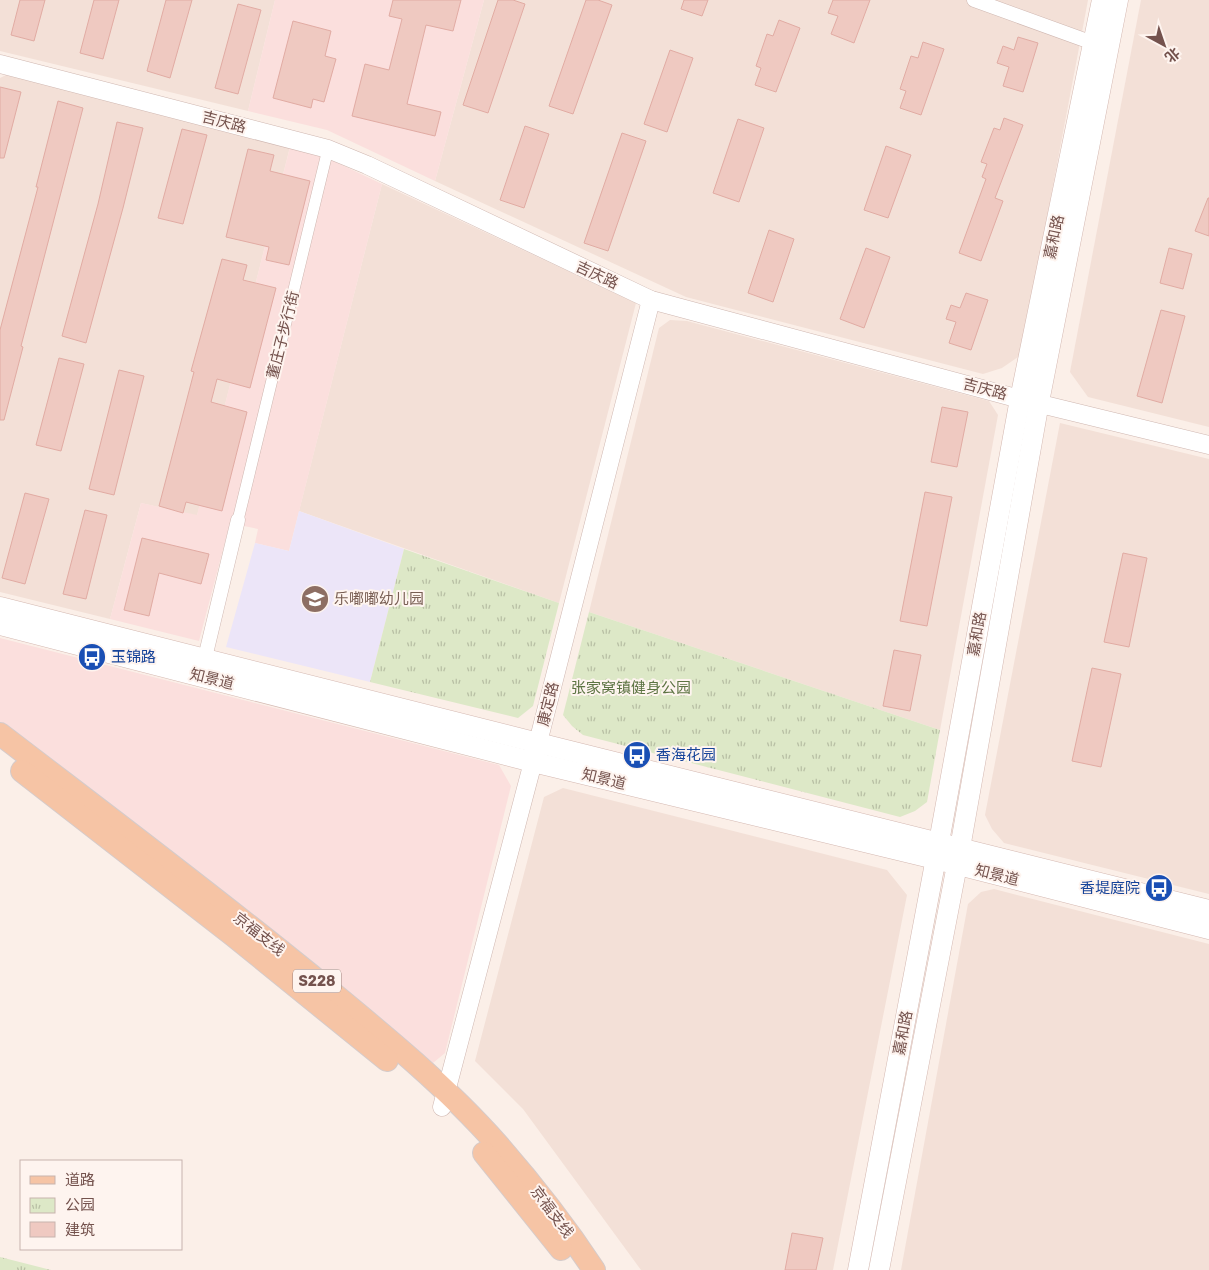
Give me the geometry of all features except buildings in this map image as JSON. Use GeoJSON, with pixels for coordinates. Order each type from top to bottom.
{"type":"FeatureCollection","features":[{"type":"Feature","properties":{"kind":"main road","name":"嘉和路"},"geometry":{"type":"LineString","coordinates":[[879,1270],[959,856],[1030,401],[1102,0]]}},
{"type":"Feature","properties":{"kind":"main road","name":"嘉和路"},"geometry":{"type":"LineString","coordinates":[[858,1270],[937,851],[1030,401],[1118,0]]}},
{"type":"Feature","properties":{"kind":"main road","name":"知景道"},"geometry":{"type":"LineString","coordinates":[[0,607],[203,667],[536,752],[937,851],[1209,910]]}},
{"type":"Feature","properties":{"kind":"main road","name":"知景道"},"geometry":{"type":"LineString","coordinates":[[0,625],[203,667]]}},
{"type":"Feature","properties":{"kind":"main road","name":"京福支线"},"geometry":{"type":"LineString","coordinates":[[0,734],[274,946],[364,1019],[444,1099],[483,1151],[531,1209],[576,1270]]}},
{"type":"Feature","properties":{"kind":"main road","name":"京福支线"},"geometry":{"type":"LineString","coordinates":[[0,753],[355,1032],[444,1099],[497,1144],[547,1203],[594,1270]]}},
{"type":"Feature","properties":{"kind":"main road","name":"知景道"},"geometry":{"type":"LineString","coordinates":[[959,856],[1209,929]]}},
{"type":"Feature","properties":{"kind":"street"},"geometry":{"type":"LineString","coordinates":[[974,0],[1094,43]]}},
{"type":"Feature","properties":{"kind":"street","name":"吉庆路"},"geometry":{"type":"LineString","coordinates":[[0,64],[328,150],[367,165],[651,300],[1030,401],[1209,445]]}},
{"type":"Feature","properties":{"kind":"street","name":"董庄子步行街"},"geometry":{"type":"LineString","coordinates":[[238,520],[328,150]]}},
{"type":"Feature","properties":{"kind":"street","name":"康定路"},"geometry":{"type":"LineString","coordinates":[[444,1099],[536,752],[651,300]]}},
{"type":"Feature","properties":{"kind":"street"},"geometry":{"type":"LineString","coordinates":[[203,667],[238,520]]}},
{"type":"Feature","properties":{"kind":"shaded area"},"geometry":{"type":"Polygon","coordinates":[[[0,0],[275,0],[248,111],[0,51],[0,0]]]}},
{"type":"Feature","properties":{"kind":"shaded area"},"geometry":{"type":"Polygon","coordinates":[[[275,0],[484,0],[435,181],[327,130],[248,111],[275,0]]]}},
{"type":"Feature","properties":{"kind":"shaded area"},"geometry":{"type":"Polygon","coordinates":[[[484,0],[1088,0],[1021,355],[1002,368],[983,374],[686,297],[435,181],[484,0]]]}},
{"type":"Feature","properties":{"kind":"shaded area"},"geometry":{"type":"Polygon","coordinates":[[[1141,0],[1209,0],[1209,427],[1088,397],[1070,372],[1141,0]]]}},
{"type":"Feature","properties":{"kind":"shaded area"},"geometry":{"type":"Polygon","coordinates":[[[10,73],[290,147],[197,516],[141,503],[110,619],[0,592],[0,78],[10,73]]]}},
{"type":"Feature","properties":{"kind":"shaded area"},"geometry":{"type":"Polygon","coordinates":[[[290,147],[321,155],[382,184],[289,551],[255,543],[258,529],[230,523],[199,641],[110,619],[141,503],[197,515],[290,147]]]}},
{"type":"Feature","properties":{"kind":"shaded area"},"geometry":{"type":"Polygon","coordinates":[[[382,184],[636,303],[559,603],[299,511],[382,184]]]}},
{"type":"Feature","properties":{"kind":"shaded area"},"geometry":{"type":"Polygon","coordinates":[[[670,320],[687,321],[989,401],[998,415],[940,730],[589,612],[659,328],[670,320]]]}},
{"type":"Feature","properties":{"kind":"shaded area"},"geometry":{"type":"Polygon","coordinates":[[[1060,423],[1209,459],[1209,894],[1004,843],[992,829],[985,815],[1060,423]]]}},
{"type":"Feature","properties":{"kind":"shaded area","name":"乐嘟嘟幼儿园"},"geometry":{"type":"Polygon","coordinates":[[[299,511],[404,549],[370,682],[226,647],[255,543],[289,551],[299,511]]]}},
{"type":"Feature","properties":{"kind":"shaded area"},"geometry":{"type":"Polygon","coordinates":[[[0,638],[499,765],[511,786],[445,1053],[433,1063],[301,952],[0,722],[0,638]]]}},
{"type":"Feature","properties":{"kind":"shaded area"},"geometry":{"type":"Polygon","coordinates":[[[563,788],[887,870],[907,895],[833,1270],[641,1270],[523,1109],[475,1061],[544,797],[563,788]]]}},
{"type":"Feature","properties":{"kind":"shaded area","name":"香堤庭院"},"geometry":{"type":"Polygon","coordinates":[[[994,889],[1209,944],[1209,1270],[901,1270],[968,904],[981,892],[994,889]]]}},
{"type":"Feature","properties":{"kind":"green space"},"geometry":{"type":"Polygon","coordinates":[[[404,549],[559,603],[533,706],[518,718],[370,682],[404,549]]]}},
{"type":"Feature","properties":{"kind":"green space","name":"张家窝镇健身公园"},"geometry":{"type":"Polygon","coordinates":[[[589,612],[940,730],[927,802],[915,811],[900,817],[583,735],[563,715],[589,612]]]}},
{"type":"Feature","properties":{"kind":"green space"},"geometry":{"type":"Polygon","coordinates":[[[0,1257],[51,1270],[0,1270],[0,1257]]]}},
{"type":"Feature","properties":{"kind":"place","name":"乐嘟嘟幼儿园"},"geometry":{"type":"Point","coordinates":[315,599]}},
{"type":"Feature","properties":{"kind":"place","name":"玉锦路"},"geometry":{"type":"Point","coordinates":[92,657]}},
{"type":"Feature","properties":{"kind":"place","name":"香海花园"},"geometry":{"type":"Point","coordinates":[637,755]}},
{"type":"Feature","properties":{"kind":"place","name":"香堤庭院"},"geometry":{"type":"Point","coordinates":[1159,888]}}]}
